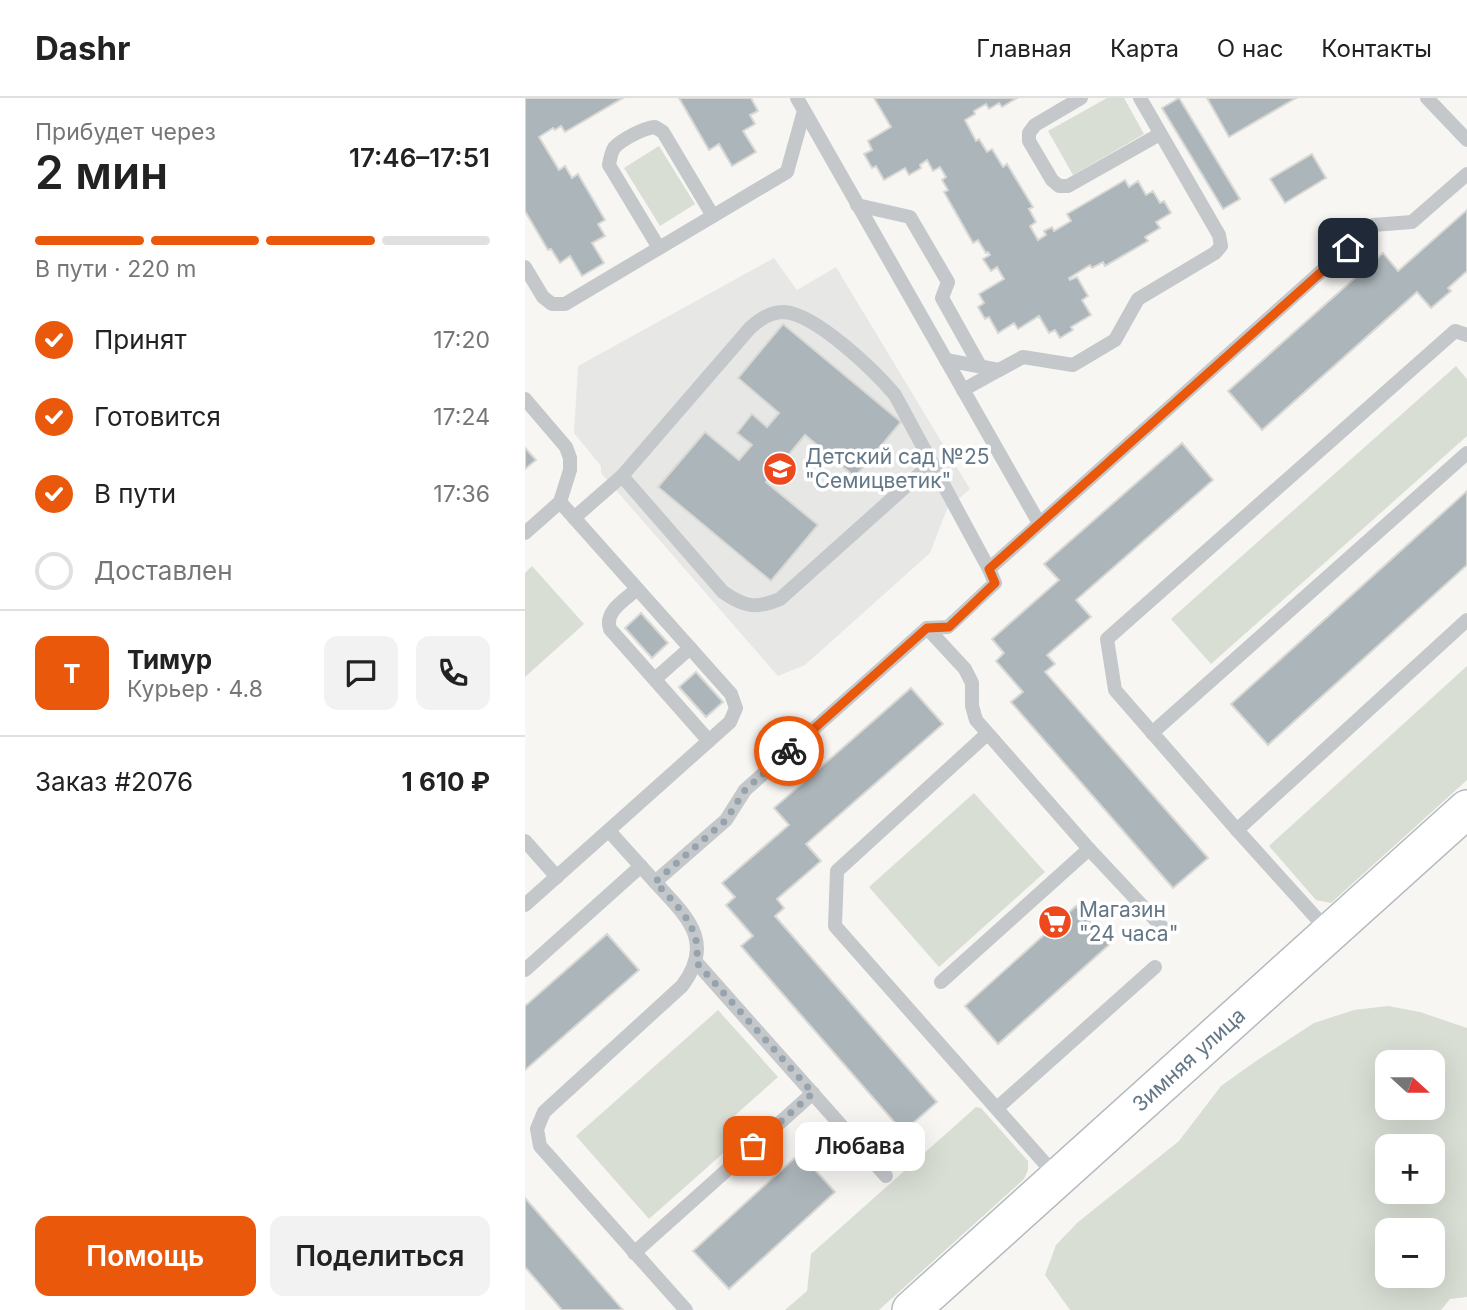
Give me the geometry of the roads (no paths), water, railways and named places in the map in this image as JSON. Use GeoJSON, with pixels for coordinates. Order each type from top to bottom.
{"type":"FeatureCollection","features":[{"type":"Feature","properties":{"kind":"street","name":"Зимняя улица"},"geometry":{"type":"LineString","coordinates":[[911,1310],[1467,809]]}},
{"type":"Feature","properties":{"kind":"lane"},"geometry":{"type":"LineString","coordinates":[[1081,98],[1035,125],[1029,132],[1029,141],[1052,180],[1059,186],[1068,186],[1160,134]]}},
{"type":"Feature","properties":{"kind":"lane"},"geometry":{"type":"LineString","coordinates":[[963,390],[1023,357],[1073,365],[1115,340],[1138,299],[1215,253],[1221,246],[1219,235],[1140,98]]}},
{"type":"Feature","properties":{"kind":"lane"},"geometry":{"type":"LineString","coordinates":[[1427,98],[1467,140]]}},
{"type":"Feature","properties":{"kind":"lane"},"geometry":{"type":"LineString","coordinates":[[802,102],[857,205],[1039,523]]}},
{"type":"Feature","properties":{"kind":"lane"},"geometry":{"type":"LineString","coordinates":[[525,267],[544,297],[552,304],[565,304],[787,172],[802,102]]}},
{"type":"Feature","properties":{"kind":"lane"},"geometry":{"type":"LineString","coordinates":[[659,248],[609,165],[610,156],[616,146],[646,128],[655,127],[663,132],[713,216]]}},
{"type":"Feature","properties":{"kind":"lane"},"geometry":{"type":"LineString","coordinates":[[989,569],[1373,225],[1412,222],[1467,174]]}},
{"type":"Feature","properties":{"kind":"lane"},"geometry":{"type":"LineString","coordinates":[[857,205],[910,217],[948,282],[942,299],[981,366]]}},
{"type":"Feature","properties":{"kind":"lane"},"geometry":{"type":"LineString","coordinates":[[574,518],[622,476],[750,328],[761,318],[784,312],[817,324],[876,373],[895,396],[995,583],[949,627],[927,628],[745,790],[726,820],[655,882]]}},
{"type":"Feature","properties":{"kind":"lane"},"geometry":{"type":"LineString","coordinates":[[1330,933],[1115,690],[1107,639],[1455,331],[1467,335]]}},
{"type":"Feature","properties":{"kind":"lane"},"geometry":{"type":"LineString","coordinates":[[946,360],[999,370]]}},
{"type":"Feature","properties":{"kind":"lane"},"geometry":{"type":"LineString","coordinates":[[525,399],[566,447],[570,457],[570,470],[559,502],[525,533]]}},
{"type":"Feature","properties":{"kind":"lane"},"geometry":{"type":"LineString","coordinates":[[1152,733],[1467,453]]}},
{"type":"Feature","properties":{"kind":"lane"},"geometry":{"type":"LineString","coordinates":[[622,476],[723,592],[735,600],[758,606],[780,599],[932,463]]}},
{"type":"Feature","properties":{"kind":"lane"},"geometry":{"type":"LineString","coordinates":[[525,905],[730,722],[736,708],[731,694],[559,502]]}},
{"type":"Feature","properties":{"kind":"lane"},"geometry":{"type":"LineString","coordinates":[[637,589],[610,613],[607,621],[610,629],[709,741]]}},
{"type":"Feature","properties":{"kind":"lane"},"geometry":{"type":"LineString","coordinates":[[1237,830],[1467,620]]}},
{"type":"Feature","properties":{"kind":"lane"},"geometry":{"type":"LineString","coordinates":[[927,628],[965,669],[972,684],[972,706],[976,720],[1163,928]]}},
{"type":"Feature","properties":{"kind":"lane"},"geometry":{"type":"LineString","coordinates":[[655,679],[690,648]]}},
{"type":"Feature","properties":{"kind":"lane"},"geometry":{"type":"LineString","coordinates":[[988,734],[837,871],[835,926],[1058,1177]]}},
{"type":"Feature","properties":{"kind":"lane"},"geometry":{"type":"LineString","coordinates":[[609,831],[691,925],[697,942],[696,962],[682,986],[544,1112],[537,1129],[540,1146],[686,1310]]}},
{"type":"Feature","properties":{"kind":"lane"},"geometry":{"type":"LineString","coordinates":[[525,841],[557,877]]}},
{"type":"Feature","properties":{"kind":"lane"},"geometry":{"type":"LineString","coordinates":[[941,982],[1090,849]]}},
{"type":"Feature","properties":{"kind":"lane"},"geometry":{"type":"LineString","coordinates":[[525,970],[641,866]]}},
{"type":"Feature","properties":{"kind":"lane"},"geometry":{"type":"LineString","coordinates":[[696,962],[886,1176]]}},
{"type":"Feature","properties":{"kind":"lane"},"geometry":{"type":"LineString","coordinates":[[997,1108],[1154,967]]}},
{"type":"Feature","properties":{"kind":"lane"},"geometry":{"type":"LineString","coordinates":[[634,1253],[813,1093]]}},
{"type":"Feature","properties":{"kind":"place","name":"Детский сад №25 \"Семицветик\""},"geometry":{"type":"Point","coordinates":[780,469]}},
{"type":"Feature","properties":{"kind":"place","name":"Магазин \"24 часа\""},"geometry":{"type":"Point","coordinates":[1055,922]}},
{"type":"Feature","properties":{"kind":"place","name":"Любава"},"geometry":{"type":"Point","coordinates":[753,1146]}}]}
